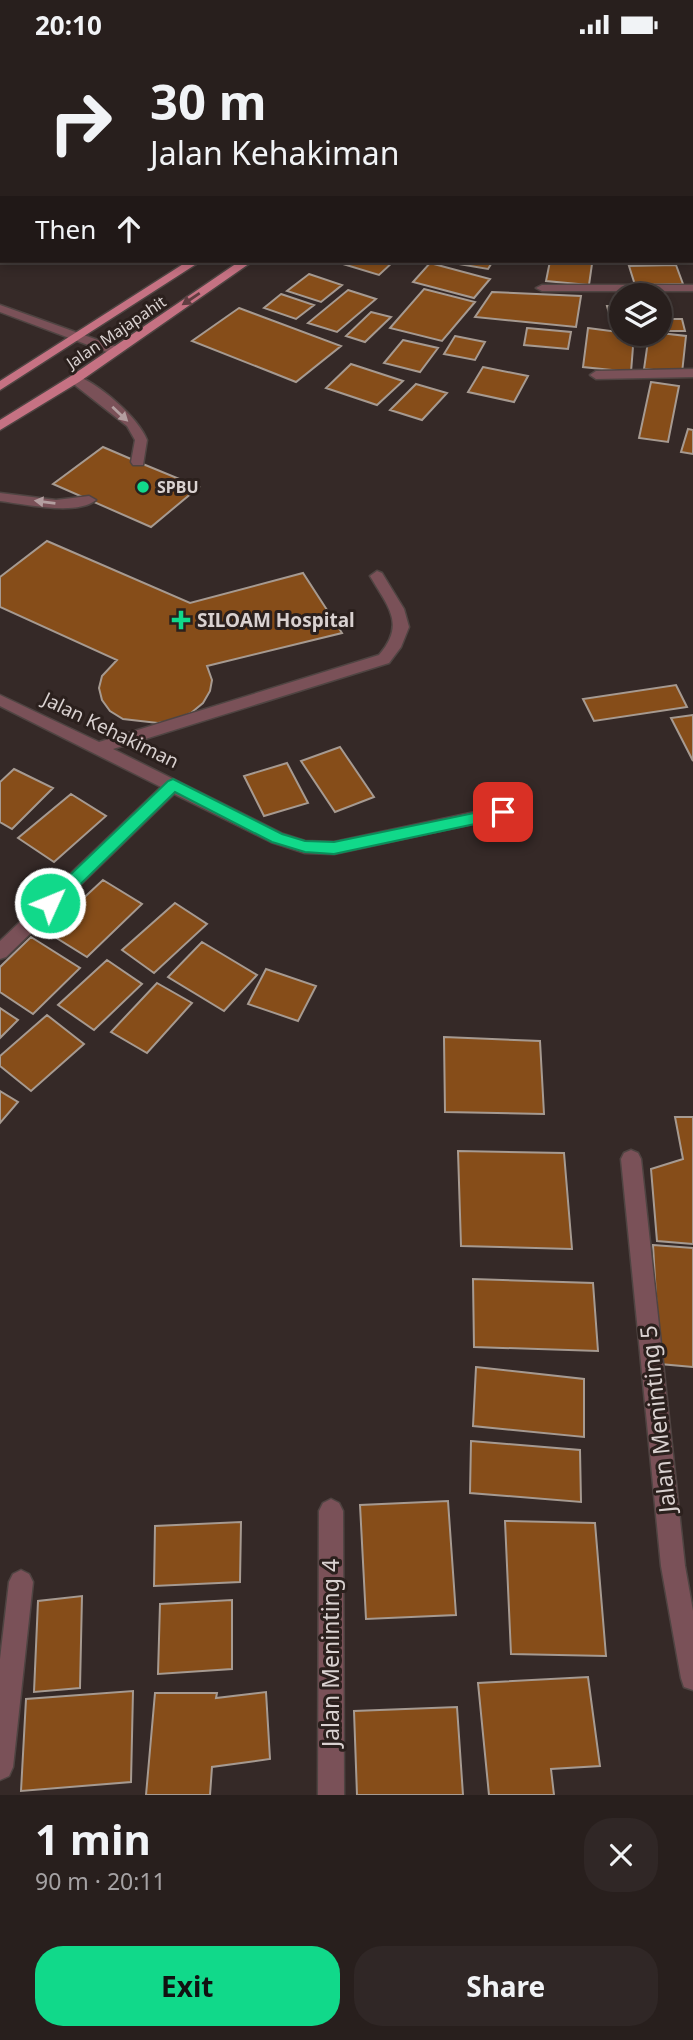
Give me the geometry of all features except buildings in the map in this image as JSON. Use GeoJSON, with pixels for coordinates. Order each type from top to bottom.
{"type":"FeatureCollection","features":[{"type":"Feature","properties":{"kind":"main road","name":"Jalan Majapahit"},"geometry":{"type":"LineString","coordinates":[[0,387],[192,263]]}},
{"type":"Feature","properties":{"kind":"main road","name":"Jalan Majapahit"},"geometry":{"type":"LineString","coordinates":[[0,426],[75,379],[244,263]]}},
{"type":"Feature","properties":{"kind":"street"},"geometry":{"type":"LineString","coordinates":[[542,288],[693,288]]}},
{"type":"Feature","properties":{"kind":"street"},"geometry":{"type":"LineString","coordinates":[[0,308],[116,351]]}},
{"type":"Feature","properties":{"kind":"street"},"geometry":{"type":"LineString","coordinates":[[596,375],[693,373]]}},
{"type":"Feature","properties":{"kind":"street"},"geometry":{"type":"LineString","coordinates":[[75,379],[115,408],[137,429],[141,440],[138,462]]}},
{"type":"Feature","properties":{"kind":"street"},"geometry":{"type":"LineString","coordinates":[[0,496],[56,504],[89,500]]}},
{"type":"Feature","properties":{"kind":"street"},"geometry":{"type":"LineString","coordinates":[[99,748],[384,659],[397,646],[403,634],[402,622],[377,576]]}},
{"type":"Feature","properties":{"kind":"street","name":"Jalan Kehakiman"},"geometry":{"type":"LineString","coordinates":[[0,699],[277,838],[305,846],[334,848],[503,812]]}},
{"type":"Feature","properties":{"kind":"street"},"geometry":{"type":"LineString","coordinates":[[3,944],[173,785]]}},
{"type":"Feature","properties":{"kind":"street","name":"Jalan Meninting 5"},"geometry":{"type":"LineString","coordinates":[[631,1159],[673,1566],[693,1678]]}},
{"type":"Feature","properties":{"kind":"street","name":"Jalan Meninting 4"},"geometry":{"type":"LineString","coordinates":[[331,1511],[331,1795]]}},
{"type":"Feature","properties":{"kind":"street"},"geometry":{"type":"LineString","coordinates":[[0,1767],[21,1582]]}},
{"type":"Feature","properties":{"kind":"place","name":"SPBU"},"geometry":{"type":"Point","coordinates":[143,487]}},
{"type":"Feature","properties":{"kind":"place","name":"SILOAM Hospital"},"geometry":{"type":"Point","coordinates":[181,620]}},
{"type":"Feature","properties":{"kind":"route"},"geometry":{"type":"LineString","coordinates":[[50,903],[173,785],[277,838],[305,846],[334,848],[503,812]]}}]}
